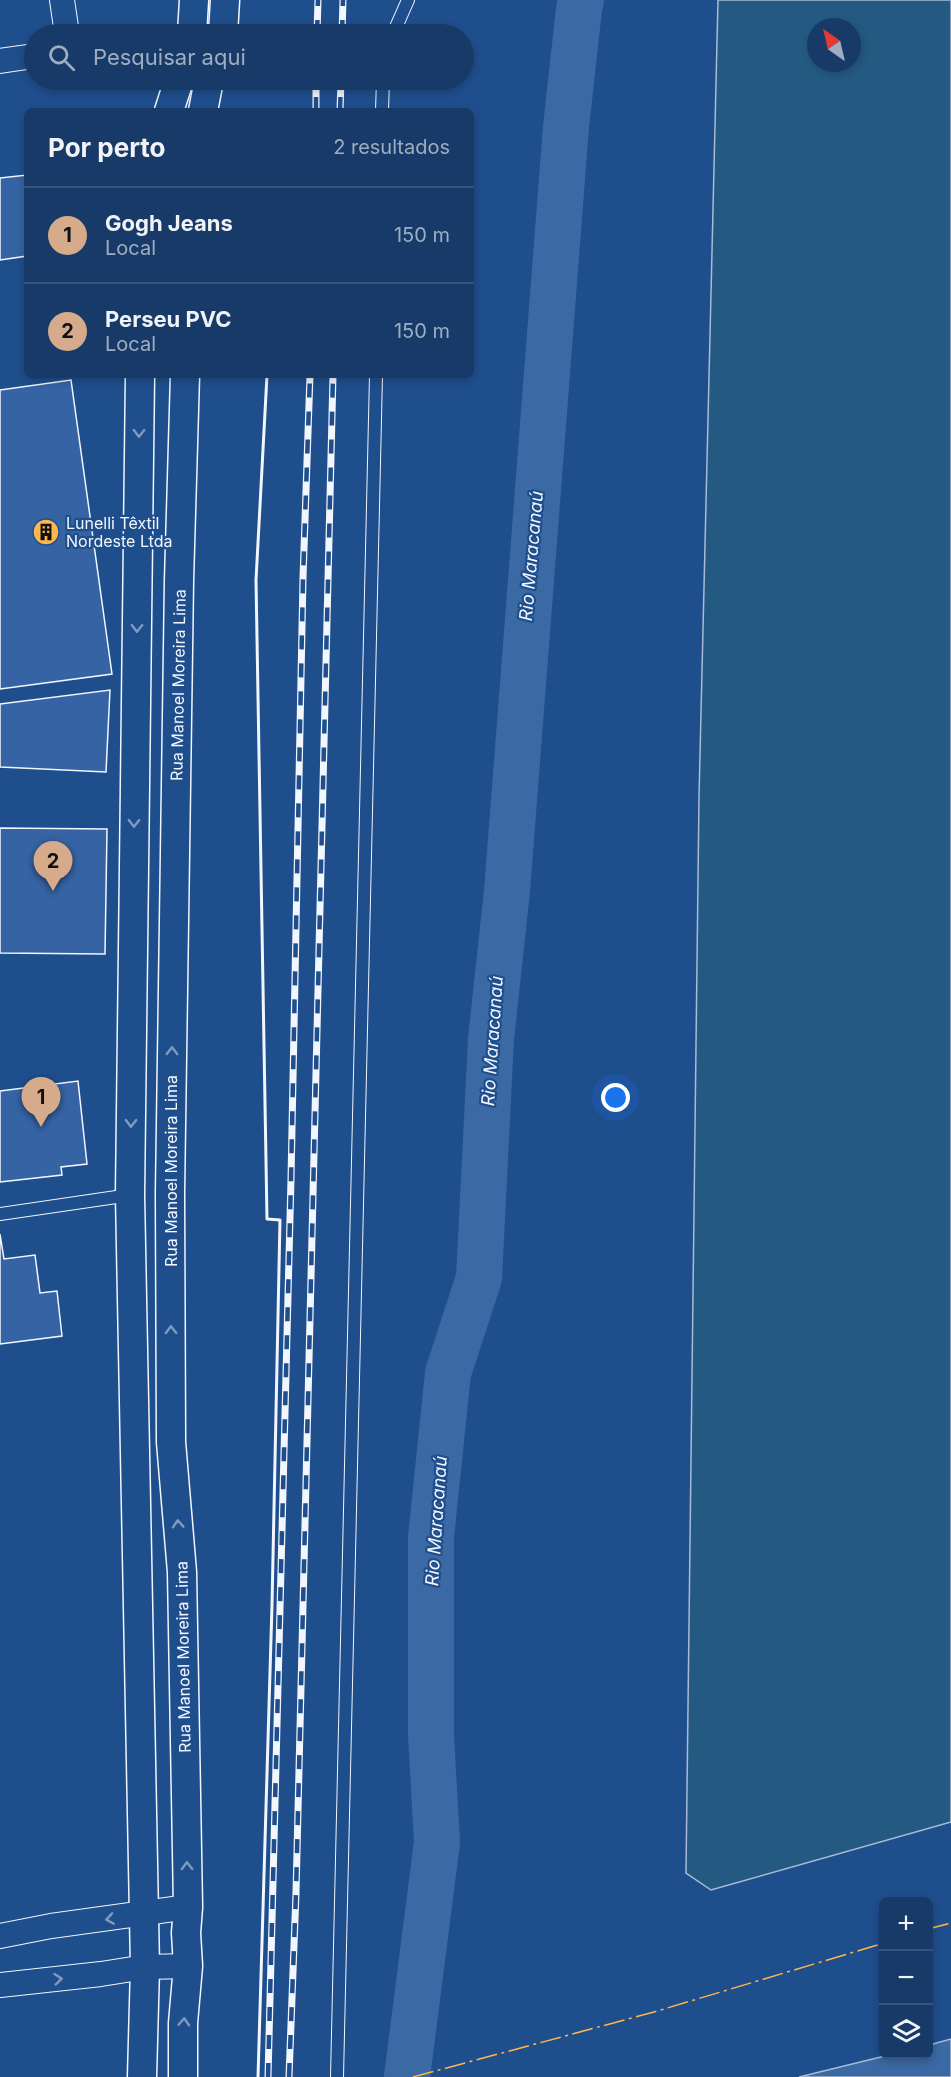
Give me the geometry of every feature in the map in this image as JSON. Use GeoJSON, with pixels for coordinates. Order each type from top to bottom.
{"type":"FeatureCollection","features":[{"type":"Feature","properties":{"kind":"street"},"geometry":{"type":"LineString","coordinates":[[62,0],[66,24]]}},
{"type":"Feature","properties":{"kind":"street"},"geometry":{"type":"LineString","coordinates":[[188,24],[194,0]]}},
{"type":"Feature","properties":{"kind":"street"},"geometry":{"type":"LineString","coordinates":[[224,24],[225,0]]}},
{"type":"Feature","properties":{"kind":"street"},"geometry":{"type":"LineString","coordinates":[[0,61],[24,57]]}},
{"type":"Feature","properties":{"kind":"street"},"geometry":{"type":"LineString","coordinates":[[171,108],[176,90]]}},
{"type":"Feature","properties":{"kind":"street"},"geometry":{"type":"LineString","coordinates":[[204,108],[207,90]]}},
{"type":"Feature","properties":{"kind":"street"},"geometry":{"type":"LineString","coordinates":[[140,378],[130,1195],[145,1967],[142,2077]]}},
{"type":"Feature","properties":{"kind":"street","name":"Rua Manoel Moreira Lima"},"geometry":{"type":"LineString","coordinates":[[183,2077],[188,1907],[182,1572],[171,1442],[170,1193],[179,581],[185,378]]}},
{"type":"Feature","properties":{"kind":"street"},"geometry":{"type":"LineString","coordinates":[[0,1936],[51,1926],[188,1907]]}},
{"type":"Feature","properties":{"kind":"street"},"geometry":{"type":"LineString","coordinates":[[0,1985],[145,1967],[188,1966]]}},
{"type":"Feature","properties":{"kind":"lane"},"geometry":{"type":"LineString","coordinates":[[397,24],[408,0]]}},
{"type":"Feature","properties":{"kind":"lane"},"geometry":{"type":"LineString","coordinates":[[382,90],[382,108]]}},
{"type":"Feature","properties":{"kind":"lane"},"geometry":{"type":"LineString","coordinates":[[337,2077],[376,378]]}},
{"type":"Feature","properties":{"kind":"lane"},"geometry":{"type":"LineString","coordinates":[[0,1214],[130,1195]]}},
{"type":"Feature","properties":{"kind":"shaded area"},"geometry":{"type":"Polygon","coordinates":[[[718,0],[951,0],[951,1822],[711,1890],[686,1873],[699,797],[718,0]]]}},
{"type":"Feature","properties":{"kind":"shaded area"},"geometry":{"type":"Polygon","coordinates":[[[951,2039],[951,2077],[799,2077],[879,2057],[933,2059],[933,2044],[951,2039]]]}},
{"type":"Feature","properties":{"kind":"building"},"geometry":{"type":"Polygon","coordinates":[[[24,175],[24,256],[0,260],[0,178],[24,175]]]}},
{"type":"Feature","properties":{"kind":"building","name":"Lunelli Têxtil Nordeste Ltda"},"geometry":{"type":"Polygon","coordinates":[[[71,380],[112,674],[0,689],[0,390],[71,380]]]}},
{"type":"Feature","properties":{"kind":"building"},"geometry":{"type":"Polygon","coordinates":[[[110,690],[106,772],[0,767],[0,704],[110,690]]]}},
{"type":"Feature","properties":{"kind":"building"},"geometry":{"type":"Polygon","coordinates":[[[0,828],[107,829],[105,954],[0,953],[0,828]]]}},
{"type":"Feature","properties":{"kind":"building"},"geometry":{"type":"Polygon","coordinates":[[[78,1081],[87,1164],[61,1167],[62,1175],[0,1182],[0,1091],[78,1081]]]}},
{"type":"Feature","properties":{"kind":"building"},"geometry":{"type":"Polygon","coordinates":[[[0,1234],[4,1259],[35,1255],[40,1293],[57,1291],[62,1336],[0,1344],[0,1234]]]}},
{"type":"Feature","properties":{"kind":"waterway","name":"Rio Maracanaú"},"geometry":{"type":"LineString","coordinates":[[407,2077],[437,1842],[431,1735],[431,1537],[448,1373],[479,1278],[491,1039],[507,891],[566,127],[581,0]]}},
{"type":"Feature","properties":{"kind":"railway"},"geometry":{"type":"LineString","coordinates":[[317,24],[318,0]]}},
{"type":"Feature","properties":{"kind":"railway"},"geometry":{"type":"LineString","coordinates":[[342,24],[343,0]]}},
{"type":"Feature","properties":{"kind":"railway"},"geometry":{"type":"LineString","coordinates":[[316,90],[316,108]]}},
{"type":"Feature","properties":{"kind":"railway"},"geometry":{"type":"LineString","coordinates":[[340,108],[341,90]]}},
{"type":"Feature","properties":{"kind":"railway"},"geometry":{"type":"LineString","coordinates":[[268,2077],[291,1179],[303,578],[310,378]]}},
{"type":"Feature","properties":{"kind":"railway"},"geometry":{"type":"LineString","coordinates":[[289,2077],[296,1893],[333,378]]}},
{"type":"Feature","properties":{"kind":"wall"},"geometry":{"type":"LineString","coordinates":[[258,2077],[272,1605],[280,1220],[267,1219],[256,580],[267,378]]}},
{"type":"Feature","properties":{"kind":"power"},"geometry":{"type":"LineString","coordinates":[[933,1928],[951,1923]]}},
{"type":"Feature","properties":{"kind":"power"},"geometry":{"type":"LineString","coordinates":[[413,2077],[654,2012],[879,1944]]}},
{"type":"Feature","properties":{"kind":"place","name":"Lunelli Têxtil Nordeste Ltda"},"geometry":{"type":"Point","coordinates":[46,532]}},
{"type":"Feature","properties":{"kind":"place","name":"Perseu PVC"},"geometry":{"type":"Point","coordinates":[53,891]}},
{"type":"Feature","properties":{"kind":"place","name":"Gogh Jeans"},"geometry":{"type":"Point","coordinates":[41,1127]}}]}
